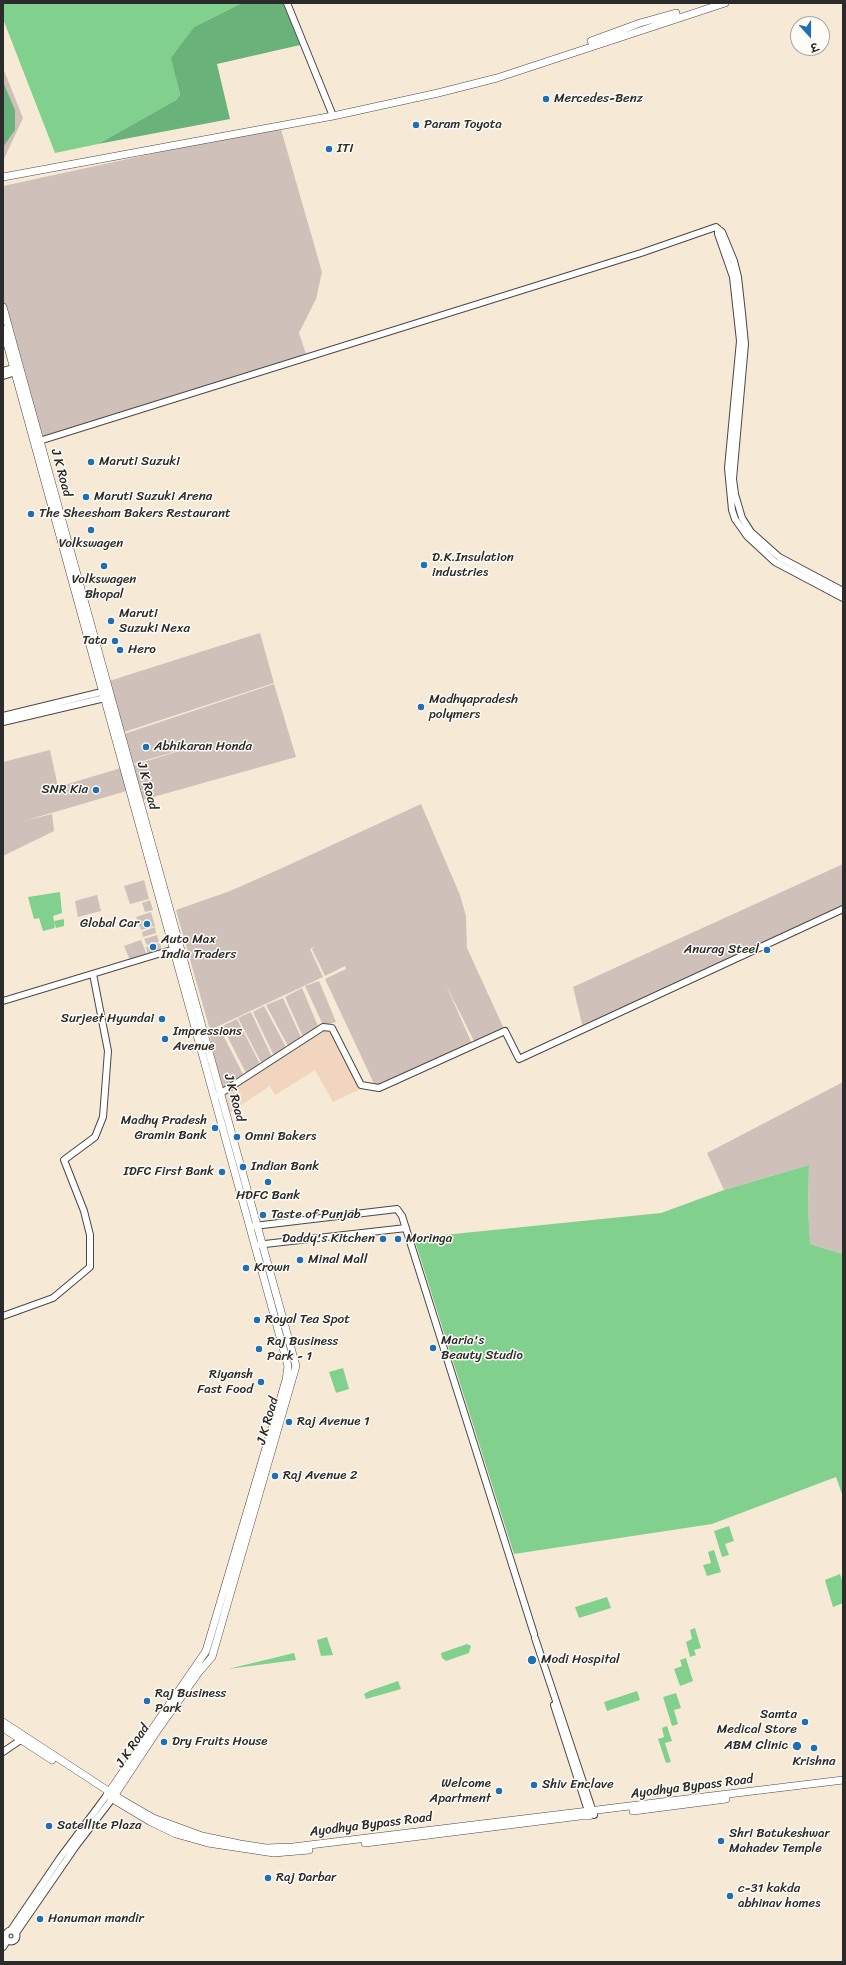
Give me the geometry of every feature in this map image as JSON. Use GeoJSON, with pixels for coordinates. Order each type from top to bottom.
{"type":"FeatureCollection","features":[{"type":"Feature","properties":{"kind":"main road"},"geometry":{"type":"LineString","coordinates":[[335,114],[437,91],[496,75],[640,23],[714,3]]}},
{"type":"Feature","properties":{"kind":"main road"},"geometry":{"type":"LineString","coordinates":[[3,176],[335,114],[496,78],[724,3]]}},
{"type":"Feature","properties":{"kind":"main road","name":"J K Road"},"geometry":{"type":"LineString","coordinates":[[3,307],[17,369],[292,1368],[243,1536],[206,1651],[185,1686],[111,1795]]}},
{"type":"Feature","properties":{"kind":"main road","name":"J K Road"},"geometry":{"type":"LineString","coordinates":[[3,329],[17,369]]}},
{"type":"Feature","properties":{"kind":"main road","name":"Ayodhya Bypass Road"},"geometry":{"type":"LineString","coordinates":[[3,1722],[23,1738],[111,1795],[141,1817],[176,1834],[208,1843],[274,1853],[580,1816],[843,1780]]}},
{"type":"Feature","properties":{"kind":"main road","name":"Ayodhya Bypass Road"},"geometry":{"type":"LineString","coordinates":[[3,1728],[23,1738]]}},
{"type":"Feature","properties":{"kind":"main road","name":"Ayodhya Bypass Road"},"geometry":{"type":"LineString","coordinates":[[591,1814],[843,1784]]}},
{"type":"Feature","properties":{"kind":"street"},"geometry":{"type":"LineString","coordinates":[[287,3],[335,114]]}},
{"type":"Feature","properties":{"kind":"street"},"geometry":{"type":"LineString","coordinates":[[292,3],[335,114]]}},
{"type":"Feature","properties":{"kind":"street"},"geometry":{"type":"LineString","coordinates":[[37,441],[641,253],[714,227],[722,232],[728,244],[738,277],[745,344],[733,479],[734,494],[740,512],[751,532],[779,558],[843,590]]}},
{"type":"Feature","properties":{"kind":"street"},"geometry":{"type":"LineString","coordinates":[[718,229],[718,234],[733,277],[740,341],[728,468],[732,510],[735,519],[747,536],[774,562],[843,598]]}},
{"type":"Feature","properties":{"kind":"street"},"geometry":{"type":"LineString","coordinates":[[3,371],[17,369]]}},
{"type":"Feature","properties":{"kind":"street"},"geometry":{"type":"LineString","coordinates":[[3,376],[17,369]]}},
{"type":"Feature","properties":{"kind":"street"},"geometry":{"type":"LineString","coordinates":[[3,716],[107,694]]}},
{"type":"Feature","properties":{"kind":"street"},"geometry":{"type":"LineString","coordinates":[[3,722],[107,694]]}},
{"type":"Feature","properties":{"kind":"street"},"geometry":{"type":"LineString","coordinates":[[217,1095],[323,1027],[332,1028],[360,1085],[379,1088],[505,1032],[519,1059],[843,909]]}},
{"type":"Feature","properties":{"kind":"street"},"geometry":{"type":"LineString","coordinates":[[3,1001],[177,948]]}},
{"type":"Feature","properties":{"kind":"street"},"geometry":{"type":"LineString","coordinates":[[3,1316],[53,1298],[90,1267],[90,1235],[84,1211],[64,1160],[95,1137],[103,1117],[108,1051],[93,974]]}},
{"type":"Feature","properties":{"kind":"street"},"geometry":{"type":"LineString","coordinates":[[253,1226],[397,1209],[405,1228],[533,1636],[591,1814]]}},
{"type":"Feature","properties":{"kind":"street"},"geometry":{"type":"LineString","coordinates":[[259,1245],[405,1228]]}},
{"type":"Feature","properties":{"kind":"street"},"geometry":{"type":"LineString","coordinates":[[3,1752],[23,1738]]}},
{"type":"Feature","properties":{"kind":"street"},"geometry":{"type":"LineString","coordinates":[[3,1947],[7,1941],[5,1938],[9,1932],[76,1846],[111,1795]]}},
{"type":"Feature","properties":{"kind":"street"},"geometry":{"type":"LineString","coordinates":[[7,1941],[14,1940],[16,1937],[9,1932]]}},
{"type":"Feature","properties":{"kind":"shaded area"},"geometry":{"type":"Polygon","coordinates":[[[3,68],[23,118],[3,161],[3,68]]]}},
{"type":"Feature","properties":{"kind":"shaded area"},"geometry":{"type":"Polygon","coordinates":[[[280,126],[322,272],[316,299],[299,333],[307,357],[40,442],[3,307],[3,186],[280,126]]]}},
{"type":"Feature","properties":{"kind":"shaded area"},"geometry":{"type":"Polygon","coordinates":[[[260,633],[274,683],[121,733],[106,682],[260,633]]]}},
{"type":"Feature","properties":{"kind":"shaded area"},"geometry":{"type":"Polygon","coordinates":[[[274,684],[296,757],[139,801],[130,766],[216,740],[132,764],[121,735],[274,684]]]}},
{"type":"Feature","properties":{"kind":"shaded area"},"geometry":{"type":"Polygon","coordinates":[[[50,750],[58,787],[124,767],[130,790],[24,821],[52,814],[54,831],[3,856],[3,762],[50,750]]]}},
{"type":"Feature","properties":{"kind":"shaded area"},"geometry":{"type":"Polygon","coordinates":[[[421,804],[460,895],[466,916],[467,948],[505,1031],[476,1045],[446,985],[473,1046],[376,1088],[325,979],[346,969],[345,966],[325,976],[312,949],[316,946],[310,949],[323,977],[210,1030],[176,910],[230,891],[421,804]]]}},
{"type":"Feature","properties":{"kind":"shaded area"},"geometry":{"type":"Polygon","coordinates":[[[843,864],[843,910],[583,1028],[573,987],[843,864]]]}},
{"type":"Feature","properties":{"kind":"shaded area"},"geometry":{"type":"Polygon","coordinates":[[[144,880],[149,899],[130,904],[124,886],[144,880]]]}},
{"type":"Feature","properties":{"kind":"shaded area"},"geometry":{"type":"Polygon","coordinates":[[[97,895],[101,911],[78,917],[75,901],[97,895]]]}},
{"type":"Feature","properties":{"kind":"shaded area"},"geometry":{"type":"Polygon","coordinates":[[[150,900],[153,910],[145,912],[142,903],[150,900]]]}},
{"type":"Feature","properties":{"kind":"shaded area"},"geometry":{"type":"Polygon","coordinates":[[[151,912],[155,926],[141,930],[136,917],[151,912]]]}},
{"type":"Feature","properties":{"kind":"shaded area"},"geometry":{"type":"Polygon","coordinates":[[[155,927],[156,933],[143,937],[142,932],[155,927]]]}},
{"type":"Feature","properties":{"kind":"shaded area"},"geometry":{"type":"Polygon","coordinates":[[[157,935],[159,942],[147,945],[144,939],[157,935]]]}},
{"type":"Feature","properties":{"kind":"shaded area"},"geometry":{"type":"Polygon","coordinates":[[[141,940],[147,955],[130,960],[124,946],[141,940]]]}},
{"type":"Feature","properties":{"kind":"shaded area"},"geometry":{"type":"Polygon","coordinates":[[[160,943],[162,950],[148,954],[146,947],[160,943]]]}},
{"type":"Feature","properties":{"kind":"shaded area"},"geometry":{"type":"Polygon","coordinates":[[[319,981],[336,1022],[323,1025],[305,986],[319,981]]]}},
{"type":"Feature","properties":{"kind":"shaded area"},"geometry":{"type":"Polygon","coordinates":[[[302,988],[318,1026],[303,1037],[285,997],[302,988]]]}},
{"type":"Feature","properties":{"kind":"shaded area"},"geometry":{"type":"Polygon","coordinates":[[[283,998],[301,1037],[288,1046],[266,1005],[283,998]]]}},
{"type":"Feature","properties":{"kind":"shaded area"},"geometry":{"type":"Polygon","coordinates":[[[264,1006],[286,1047],[274,1056],[253,1012],[264,1006]]]}},
{"type":"Feature","properties":{"kind":"shaded area"},"geometry":{"type":"Polygon","coordinates":[[[251,1012],[272,1057],[262,1064],[238,1018],[251,1012]]]}},
{"type":"Feature","properties":{"kind":"shaded area"},"geometry":{"type":"Polygon","coordinates":[[[237,1019],[260,1064],[246,1073],[222,1026],[237,1019]]]}},
{"type":"Feature","properties":{"kind":"shaded area"},"geometry":{"type":"Polygon","coordinates":[[[331,1023],[367,1086],[333,1102],[315,1070],[275,1095],[270,1086],[226,1115],[220,1094],[331,1023]]]}},
{"type":"Feature","properties":{"kind":"shaded area"},"geometry":{"type":"Polygon","coordinates":[[[219,1027],[243,1074],[222,1088],[209,1033],[219,1027]]]}},
{"type":"Feature","properties":{"kind":"shaded area"},"geometry":{"type":"Polygon","coordinates":[[[843,1082],[843,1254],[810,1244],[808,1206],[809,1165],[724,1190],[707,1153],[843,1082]]]}},
{"type":"Feature","properties":{"kind":"green space"},"geometry":{"type":"Polygon","coordinates":[[[3,3],[242,3],[194,27],[172,58],[180,95],[176,100],[98,144],[55,153],[3,19],[3,3]]]}},
{"type":"Feature","properties":{"kind":"green space"},"geometry":{"type":"Polygon","coordinates":[[[242,3],[283,3],[300,45],[217,64],[230,119],[98,144],[176,100],[180,95],[171,58],[194,27],[242,3]]]}},
{"type":"Feature","properties":{"kind":"green space"},"geometry":{"type":"Polygon","coordinates":[[[3,82],[15,110],[15,130],[3,147],[3,82]]]}},
{"type":"Feature","properties":{"kind":"green space"},"geometry":{"type":"Polygon","coordinates":[[[60,892],[62,913],[53,916],[55,928],[43,931],[39,918],[34,919],[28,897],[60,892]]]}},
{"type":"Feature","properties":{"kind":"green space"},"geometry":{"type":"Polygon","coordinates":[[[64,919],[64,926],[56,928],[54,921],[64,919]]]}},
{"type":"Feature","properties":{"kind":"green space"},"geometry":{"type":"Polygon","coordinates":[[[809,1165],[808,1206],[810,1244],[843,1254],[843,1497],[836,1477],[712,1524],[514,1554],[414,1238],[661,1213],[724,1190],[809,1165]]]}},
{"type":"Feature","properties":{"kind":"green space"},"geometry":{"type":"Polygon","coordinates":[[[343,1368],[349,1389],[336,1393],[329,1372],[343,1368]]]}},
{"type":"Feature","properties":{"kind":"green space"},"geometry":{"type":"Polygon","coordinates":[[[729,1526],[734,1541],[725,1544],[729,1555],[722,1557],[714,1531],[729,1526]]]}},
{"type":"Feature","properties":{"kind":"green space"},"geometry":{"type":"Polygon","coordinates":[[[714,1550],[721,1572],[707,1576],[703,1565],[711,1563],[708,1552],[714,1550]]]}},
{"type":"Feature","properties":{"kind":"green space"},"geometry":{"type":"Polygon","coordinates":[[[840,1574],[843,1583],[843,1603],[833,1607],[825,1580],[840,1574]]]}},
{"type":"Feature","properties":{"kind":"green space"},"geometry":{"type":"Polygon","coordinates":[[[607,1597],[611,1608],[579,1618],[575,1607],[607,1597]]]}},
{"type":"Feature","properties":{"kind":"green space"},"geometry":{"type":"Polygon","coordinates":[[[695,1628],[701,1648],[694,1650],[696,1655],[690,1657],[686,1642],[692,1639],[690,1630],[695,1628]]]}},
{"type":"Feature","properties":{"kind":"green space"},"geometry":{"type":"Polygon","coordinates":[[[327,1637],[333,1655],[321,1656],[317,1640],[327,1637]]]}},
{"type":"Feature","properties":{"kind":"green space"},"geometry":{"type":"Polygon","coordinates":[[[467,1644],[471,1646],[469,1653],[446,1661],[442,1658],[441,1653],[467,1644]]]}},
{"type":"Feature","properties":{"kind":"green space"},"geometry":{"type":"Polygon","coordinates":[[[294,1653],[296,1660],[228,1669],[294,1653]]]}},
{"type":"Feature","properties":{"kind":"green space"},"geometry":{"type":"Polygon","coordinates":[[[686,1658],[693,1681],[680,1686],[674,1669],[682,1666],[680,1660],[686,1658]]]}},
{"type":"Feature","properties":{"kind":"green space"},"geometry":{"type":"Polygon","coordinates":[[[398,1681],[401,1689],[366,1699],[364,1694],[369,1691],[398,1681]]]}},
{"type":"Feature","properties":{"kind":"green space"},"geometry":{"type":"Polygon","coordinates":[[[637,1691],[640,1700],[607,1711],[604,1702],[637,1691]]]}},
{"type":"Feature","properties":{"kind":"green space"},"geometry":{"type":"Polygon","coordinates":[[[676,1693],[681,1708],[674,1710],[678,1724],[672,1726],[663,1697],[676,1693]]]}},
{"type":"Feature","properties":{"kind":"green space"},"geometry":{"type":"Polygon","coordinates":[[[667,1726],[672,1741],[665,1743],[671,1762],[666,1763],[658,1739],[664,1737],[662,1728],[667,1726]]]}},
{"type":"Feature","properties":{"kind":"place","name":"Mercedes-Benz"},"geometry":{"type":"Point","coordinates":[546,99]}},
{"type":"Feature","properties":{"kind":"place","name":"Param Toyota"},"geometry":{"type":"Point","coordinates":[416,125]}},
{"type":"Feature","properties":{"kind":"place","name":"ITI"},"geometry":{"type":"Point","coordinates":[329,149]}},
{"type":"Feature","properties":{"kind":"place","name":"Maruti Suzuki"},"geometry":{"type":"Point","coordinates":[91,462]}},
{"type":"Feature","properties":{"kind":"place","name":"Maruti Suzuki Arena"},"geometry":{"type":"Point","coordinates":[86,497]}},
{"type":"Feature","properties":{"kind":"place","name":"The Sheesham Bakers Restaurant"},"geometry":{"type":"Point","coordinates":[31,514]}},
{"type":"Feature","properties":{"kind":"place","name":"Volkswagen"},"geometry":{"type":"Point","coordinates":[91,530]}},
{"type":"Feature","properties":{"kind":"place","name":"D.K.Insulation industries"},"geometry":{"type":"Point","coordinates":[424,565]}},
{"type":"Feature","properties":{"kind":"place","name":"Volkswagen Bhopal"},"geometry":{"type":"Point","coordinates":[104,566]}},
{"type":"Feature","properties":{"kind":"place","name":"Maruti Suzuki Nexa"},"geometry":{"type":"Point","coordinates":[111,621]}},
{"type":"Feature","properties":{"kind":"place","name":"Tata"},"geometry":{"type":"Point","coordinates":[115,641]}},
{"type":"Feature","properties":{"kind":"place","name":"Hero"},"geometry":{"type":"Point","coordinates":[120,650]}},
{"type":"Feature","properties":{"kind":"place","name":"Madhyapradesh polymers"},"geometry":{"type":"Point","coordinates":[421,707]}},
{"type":"Feature","properties":{"kind":"place","name":"Abhikaran Honda"},"geometry":{"type":"Point","coordinates":[146,747]}},
{"type":"Feature","properties":{"kind":"place","name":"SNR Kia"},"geometry":{"type":"Point","coordinates":[96,790]}},
{"type":"Feature","properties":{"kind":"place","name":"Global Car"},"geometry":{"type":"Point","coordinates":[147,924]}},
{"type":"Feature","properties":{"kind":"place","name":"Auto Max India Traders"},"geometry":{"type":"Point","coordinates":[153,947]}},
{"type":"Feature","properties":{"kind":"place","name":"Anurag Steel"},"geometry":{"type":"Point","coordinates":[767,950]}},
{"type":"Feature","properties":{"kind":"place","name":"Surjeet Hyundai"},"geometry":{"type":"Point","coordinates":[162,1019]}},
{"type":"Feature","properties":{"kind":"place","name":"Impressions Avenue"},"geometry":{"type":"Point","coordinates":[165,1039]}},
{"type":"Feature","properties":{"kind":"place","name":"Madhy Pradesh Gramin Bank"},"geometry":{"type":"Point","coordinates":[215,1128]}},
{"type":"Feature","properties":{"kind":"place","name":"Omni Bakers"},"geometry":{"type":"Point","coordinates":[237,1137]}},
{"type":"Feature","properties":{"kind":"place","name":"Indian Bank"},"geometry":{"type":"Point","coordinates":[243,1167]}},
{"type":"Feature","properties":{"kind":"place","name":"IDFC First Bank"},"geometry":{"type":"Point","coordinates":[222,1172]}},
{"type":"Feature","properties":{"kind":"place","name":"HDFC Bank"},"geometry":{"type":"Point","coordinates":[268,1182]}},
{"type":"Feature","properties":{"kind":"place","name":"Taste of Punjab"},"geometry":{"type":"Point","coordinates":[263,1215]}},
{"type":"Feature","properties":{"kind":"place","name":"Daddy's Kitchen"},"geometry":{"type":"Point","coordinates":[383,1239]}},
{"type":"Feature","properties":{"kind":"place","name":"Moringa"},"geometry":{"type":"Point","coordinates":[398,1239]}},
{"type":"Feature","properties":{"kind":"place","name":"Minal Mall"},"geometry":{"type":"Point","coordinates":[300,1260]}},
{"type":"Feature","properties":{"kind":"place","name":"Krown"},"geometry":{"type":"Point","coordinates":[246,1268]}},
{"type":"Feature","properties":{"kind":"place","name":"Royal Tea Spot"},"geometry":{"type":"Point","coordinates":[257,1320]}},
{"type":"Feature","properties":{"kind":"place","name":"Maria's Beauty Studio"},"geometry":{"type":"Point","coordinates":[433,1348]}},
{"type":"Feature","properties":{"kind":"place","name":"Raj Business Park - 1"},"geometry":{"type":"Point","coordinates":[259,1349]}},
{"type":"Feature","properties":{"kind":"place","name":"Riyansh Fast Food"},"geometry":{"type":"Point","coordinates":[261,1382]}},
{"type":"Feature","properties":{"kind":"place","name":"Raj Avenue 1"},"geometry":{"type":"Point","coordinates":[289,1422]}},
{"type":"Feature","properties":{"kind":"place","name":"Raj Avenue 2"},"geometry":{"type":"Point","coordinates":[275,1476]}},
{"type":"Feature","properties":{"kind":"place","name":"Modi Hospital"},"geometry":{"type":"Point","coordinates":[532,1660]}},
{"type":"Feature","properties":{"kind":"place","name":"Raj Business Park"},"geometry":{"type":"Point","coordinates":[147,1701]}},
{"type":"Feature","properties":{"kind":"place","name":"Samta Medical Store"},"geometry":{"type":"Point","coordinates":[805,1722]}},
{"type":"Feature","properties":{"kind":"place","name":"Dry Fruits House"},"geometry":{"type":"Point","coordinates":[164,1742]}},
{"type":"Feature","properties":{"kind":"place","name":"ABM Clinic"},"geometry":{"type":"Point","coordinates":[797,1746]}},
{"type":"Feature","properties":{"kind":"place","name":"Krishna"},"geometry":{"type":"Point","coordinates":[814,1748]}},
{"type":"Feature","properties":{"kind":"place","name":"Shiv Enclave"},"geometry":{"type":"Point","coordinates":[534,1785]}},
{"type":"Feature","properties":{"kind":"place","name":"Welcome Apartment"},"geometry":{"type":"Point","coordinates":[499,1791]}},
{"type":"Feature","properties":{"kind":"place","name":"Satellite Plaza"},"geometry":{"type":"Point","coordinates":[49,1826]}},
{"type":"Feature","properties":{"kind":"place","name":"Shri Batukeshwar Mahadev Temple"},"geometry":{"type":"Point","coordinates":[721,1841]}},
{"type":"Feature","properties":{"kind":"place","name":"Raj Darbar"},"geometry":{"type":"Point","coordinates":[268,1878]}},
{"type":"Feature","properties":{"kind":"place","name":"c-31 kakda abhinav homes"},"geometry":{"type":"Point","coordinates":[730,1896]}},
{"type":"Feature","properties":{"kind":"place","name":"Hanuman mandir"},"geometry":{"type":"Point","coordinates":[40,1919]}}]}
